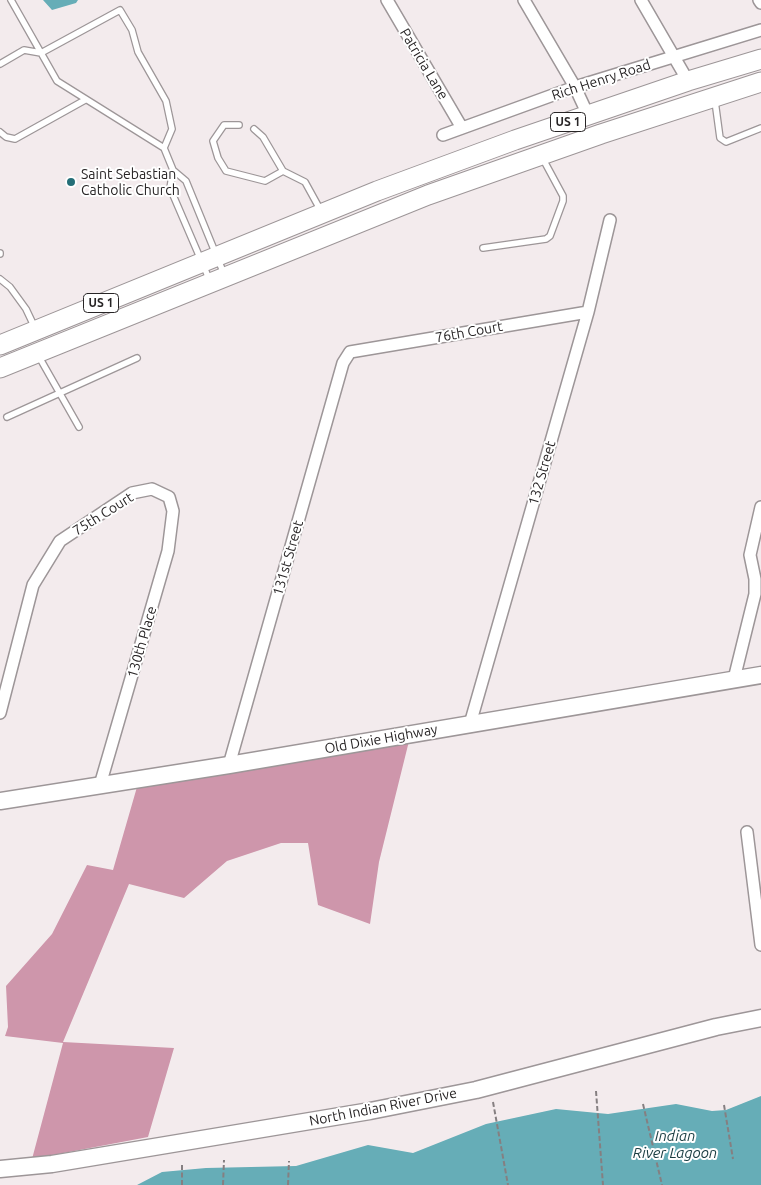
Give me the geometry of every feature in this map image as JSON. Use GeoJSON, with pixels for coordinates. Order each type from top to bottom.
{"type":"FeatureCollection","features":[{"type":"Feature","properties":{"kind":"main road","name":"US 1"},"geometry":{"type":"LineString","coordinates":[[0,345],[322,213],[515,140],[688,81],[761,59]]}},
{"type":"Feature","properties":{"kind":"main road","name":"US 1"},"geometry":{"type":"LineString","coordinates":[[0,368],[428,195],[541,154],[761,82]]}},
{"type":"Feature","properties":{"kind":"street","name":"Patricia Lane"},"geometry":{"type":"LineString","coordinates":[[387,0],[462,128]]}},
{"type":"Feature","properties":{"kind":"street"},"geometry":{"type":"LineString","coordinates":[[524,0],[575,87],[588,115]]}},
{"type":"Feature","properties":{"kind":"street"},"geometry":{"type":"LineString","coordinates":[[641,0],[688,81]]}},
{"type":"Feature","properties":{"kind":"street","name":"Rich Henry Road"},"geometry":{"type":"LineString","coordinates":[[443,135],[575,87],[761,30]]}},
{"type":"Feature","properties":{"kind":"street","name":"132 Street"},"geometry":{"type":"LineString","coordinates":[[470,724],[588,312],[610,220]]}},
{"type":"Feature","properties":{"kind":"street","name":"76th Court"},"geometry":{"type":"LineString","coordinates":[[350,352],[588,312]]}},
{"type":"Feature","properties":{"kind":"street","name":"131st Street"},"geometry":{"type":"LineString","coordinates":[[229,765],[343,363],[350,352]]}},
{"type":"Feature","properties":{"kind":"street","name":"75th Court"},"geometry":{"type":"LineString","coordinates":[[0,713],[33,585],[60,541],[132,493],[152,488],[169,497]]}},
{"type":"Feature","properties":{"kind":"street","name":"130th Place"},"geometry":{"type":"LineString","coordinates":[[100,785],[168,550],[173,511],[169,497]]}},
{"type":"Feature","properties":{"kind":"street"},"geometry":{"type":"LineString","coordinates":[[734,679],[755,594],[755,579],[750,555],[761,507]]}},
{"type":"Feature","properties":{"kind":"street","name":"Old Dixie Highway"},"geometry":{"type":"LineString","coordinates":[[0,801],[229,765],[761,675]]}},
{"type":"Feature","properties":{"kind":"street"},"geometry":{"type":"LineString","coordinates":[[747,832],[761,945]]}},
{"type":"Feature","properties":{"kind":"street","name":"North Indian River Drive"},"geometry":{"type":"LineString","coordinates":[[0,1169],[52,1164],[370,1112],[476,1090],[716,1027],[761,1018]]}},
{"type":"Feature","properties":{"kind":"lane"},"geometry":{"type":"LineString","coordinates":[[11,0],[57,81],[164,148],[173,170],[186,181],[209,259],[217,279]]}},
{"type":"Feature","properties":{"kind":"lane"},"geometry":{"type":"LineString","coordinates":[[0,64],[24,50],[41,53],[120,10],[132,30],[138,52],[166,101],[172,129],[164,148]]}},
{"type":"Feature","properties":{"kind":"lane"},"geometry":{"type":"LineString","coordinates":[[714,96],[720,138],[726,142],[761,128]]}},
{"type":"Feature","properties":{"kind":"lane"},"geometry":{"type":"LineString","coordinates":[[0,132],[6,137],[15,139],[86,100]]}},
{"type":"Feature","properties":{"kind":"lane"},"geometry":{"type":"LineString","coordinates":[[239,125],[224,125],[213,141],[218,158],[226,171],[265,181],[283,171]]}},
{"type":"Feature","properties":{"kind":"lane"},"geometry":{"type":"LineString","coordinates":[[254,129],[262,137],[283,171],[305,182],[322,213]]}},
{"type":"Feature","properties":{"kind":"lane"},"geometry":{"type":"LineString","coordinates":[[483,248],[546,239],[550,236],[563,201],[563,196],[541,154]]}},
{"type":"Feature","properties":{"kind":"lane"},"geometry":{"type":"LineString","coordinates":[[173,170],[170,188],[209,259],[217,279]]}},
{"type":"Feature","properties":{"kind":"lane"},"geometry":{"type":"LineString","coordinates":[[0,279],[10,287],[26,309],[36,330]]}},
{"type":"Feature","properties":{"kind":"lane"},"geometry":{"type":"LineString","coordinates":[[37,353],[79,426]]}},
{"type":"Feature","properties":{"kind":"lane"},"geometry":{"type":"LineString","coordinates":[[7,417],[137,358]]}},
{"type":"Feature","properties":{"kind":"path"},"geometry":{"type":"LineString","coordinates":[[596,1091],[603,1185]]}},
{"type":"Feature","properties":{"kind":"path"},"geometry":{"type":"LineString","coordinates":[[492,1102],[508,1185]]}},
{"type":"Feature","properties":{"kind":"path"},"geometry":{"type":"LineString","coordinates":[[643,1104],[662,1185]]}},
{"type":"Feature","properties":{"kind":"path"},"geometry":{"type":"LineString","coordinates":[[724,1105],[733,1160]]}},
{"type":"Feature","properties":{"kind":"path"},"geometry":{"type":"LineString","coordinates":[[223,1185],[224,1160]]}},
{"type":"Feature","properties":{"kind":"path"},"geometry":{"type":"LineString","coordinates":[[288,1185],[289,1161]]}},
{"type":"Feature","properties":{"kind":"path"},"geometry":{"type":"LineString","coordinates":[[182,1165],[182,1185]]}},
{"type":"Feature","properties":{"kind":"shaded area"},"geometry":{"type":"Polygon","coordinates":[[[409,741],[379,862],[370,924],[318,905],[308,843],[281,843],[227,861],[184,898],[129,884],[63,1042],[174,1048],[148,1137],[32,1159],[63,1043],[5,1036],[8,1027],[6,986],[52,934],[87,865],[113,870],[137,787],[409,741]]]}},
{"type":"Feature","properties":{"kind":"water"},"geometry":{"type":"Polygon","coordinates":[[[43,0],[78,0],[76,3],[52,10],[43,0]]]}},
{"type":"Feature","properties":{"kind":"water","name":"Indian River Lagoon"},"geometry":{"type":"Polygon","coordinates":[[[761,1096],[761,1185],[137,1185],[162,1172],[206,1168],[296,1166],[368,1145],[413,1153],[486,1124],[556,1109],[608,1114],[676,1104],[712,1111],[726,1110],[761,1096]]]}},
{"type":"Feature","properties":{"kind":"place","name":"Saint Sebastian Catholic Church"},"geometry":{"type":"Point","coordinates":[71,182]}}]}
